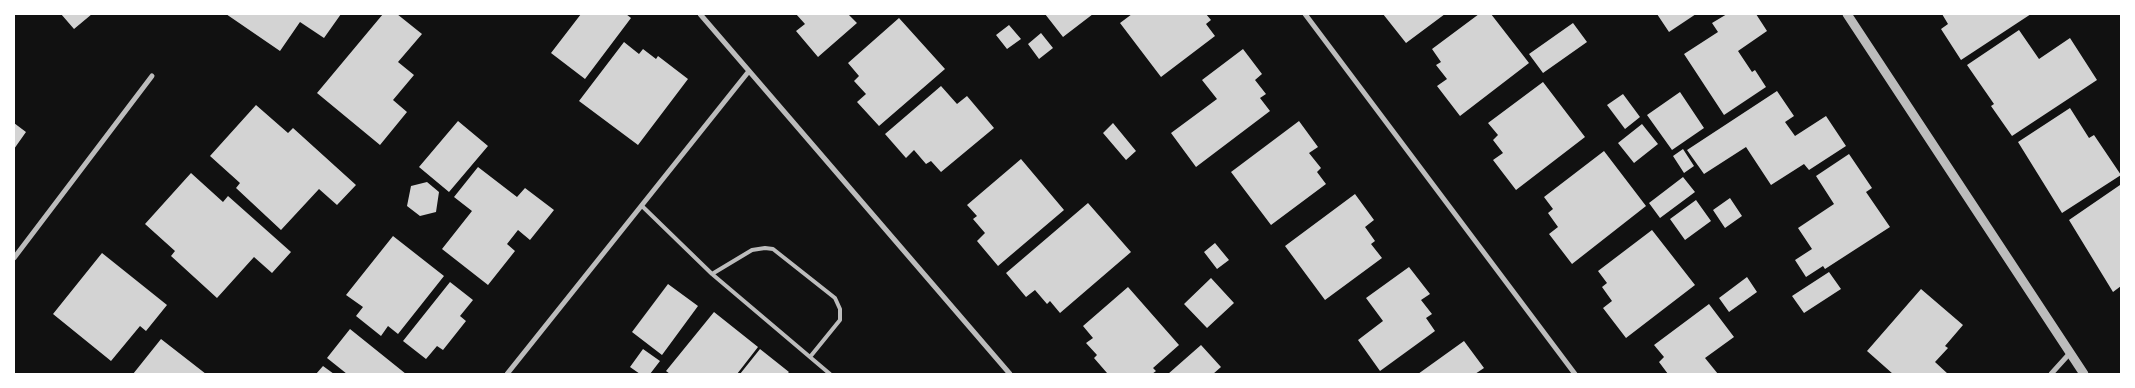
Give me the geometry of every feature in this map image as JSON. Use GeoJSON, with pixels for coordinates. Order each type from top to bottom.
{"type":"FeatureCollection","features":[{"type":"Feature","properties":{"kind":"street"},"geometry":{"type":"LineString","coordinates":[[700,14],[1010,374]]}},
{"type":"Feature","properties":{"kind":"street"},"geometry":{"type":"LineString","coordinates":[[1305,14],[1575,374]]}},
{"type":"Feature","properties":{"kind":"street"},"geometry":{"type":"LineString","coordinates":[[1847,14],[2084,374]]}},
{"type":"Feature","properties":{"kind":"street"},"geometry":{"type":"LineString","coordinates":[[507,374],[749,71]]}},
{"type":"Feature","properties":{"kind":"street"},"geometry":{"type":"LineString","coordinates":[[14,258],[152,76]]}},
{"type":"Feature","properties":{"kind":"street"},"geometry":{"type":"LineString","coordinates":[[2051,374],[2070,353]]}},
{"type":"Feature","properties":{"kind":"lane"},"geometry":{"type":"LineString","coordinates":[[642,206],[712,274],[830,374]]}},
{"type":"Feature","properties":{"kind":"lane"},"geometry":{"type":"LineString","coordinates":[[712,274],[752,250],[773,249],[835,298],[840,309],[840,320],[810,357]]}},
{"type":"Feature","properties":{"kind":"building"},"geometry":{"type":"Polygon","coordinates":[[[61,14],[92,14],[74,29],[61,14]]]}},
{"type":"Feature","properties":{"kind":"building"},"geometry":{"type":"Polygon","coordinates":[[[226,14],[341,14],[324,38],[300,22],[280,51],[226,14]]]}},
{"type":"Feature","properties":{"kind":"building"},"geometry":{"type":"Polygon","coordinates":[[[383,14],[397,14],[422,34],[398,62],[414,75],[393,100],[407,112],[380,145],[317,93],[383,14]]]}},
{"type":"Feature","properties":{"kind":"building"},"geometry":{"type":"Polygon","coordinates":[[[581,14],[626,14],[631,18],[585,79],[551,53],[581,14]]]}},
{"type":"Feature","properties":{"kind":"building"},"geometry":{"type":"Polygon","coordinates":[[[796,14],[848,14],[857,23],[818,57],[796,31],[805,24],[796,14]]]}},
{"type":"Feature","properties":{"kind":"building"},"geometry":{"type":"Polygon","coordinates":[[[1045,14],[1093,14],[1063,37],[1045,14]]]}},
{"type":"Feature","properties":{"kind":"building"},"geometry":{"type":"Polygon","coordinates":[[[1132,14],[1206,14],[1211,20],[1206,24],[1215,36],[1161,77],[1120,23],[1132,14]]]}},
{"type":"Feature","properties":{"kind":"building"},"geometry":{"type":"Polygon","coordinates":[[[1383,14],[1445,14],[1406,43],[1383,14]]]}},
{"type":"Feature","properties":{"kind":"building"},"geometry":{"type":"Polygon","coordinates":[[[1479,14],[1491,14],[1529,63],[1460,116],[1437,86],[1447,79],[1436,65],[1441,62],[1432,49],[1479,14]]]}},
{"type":"Feature","properties":{"kind":"building"},"geometry":{"type":"Polygon","coordinates":[[[1657,14],[1696,14],[1669,32],[1657,14]]]}},
{"type":"Feature","properties":{"kind":"building"},"geometry":{"type":"Polygon","coordinates":[[[1727,14],[1756,14],[1767,31],[1738,51],[1752,72],[1755,70],[1766,87],[1724,115],[1684,54],[1718,32],[1712,23],[1727,14]]]}},
{"type":"Feature","properties":{"kind":"building"},"geometry":{"type":"Polygon","coordinates":[[[1942,14],[2031,14],[1961,60],[1941,29],[1948,24],[1942,14]]]}},
{"type":"Feature","properties":{"kind":"building"},"geometry":{"type":"Polygon","coordinates":[[[899,18],[945,69],[879,126],[857,102],[866,94],[854,81],[859,76],[848,63],[899,18]]]}},
{"type":"Feature","properties":{"kind":"building"},"geometry":{"type":"Polygon","coordinates":[[[1573,23],[1587,42],[1543,73],[1529,54],[1573,23]]]}},
{"type":"Feature","properties":{"kind":"building"},"geometry":{"type":"Polygon","coordinates":[[[1009,25],[1021,39],[1007,49],[996,35],[1009,25]]]}},
{"type":"Feature","properties":{"kind":"building"},"geometry":{"type":"Polygon","coordinates":[[[2019,30],[2039,59],[2070,38],[2097,80],[2012,136],[1991,106],[1994,104],[1967,65],[2019,30]]]}},
{"type":"Feature","properties":{"kind":"building"},"geometry":{"type":"Polygon","coordinates":[[[1041,33],[1053,48],[1039,59],[1028,44],[1041,33]]]}},
{"type":"Feature","properties":{"kind":"building"},"geometry":{"type":"Polygon","coordinates":[[[624,42],[639,54],[643,49],[656,59],[658,56],[688,79],[638,145],[579,101],[624,42]]]}},
{"type":"Feature","properties":{"kind":"building"},"geometry":{"type":"Polygon","coordinates":[[[1243,49],[1262,74],[1255,80],[1266,94],[1260,98],[1270,111],[1196,167],[1171,133],[1217,99],[1202,80],[1243,49]]]}},
{"type":"Feature","properties":{"kind":"building"},"geometry":{"type":"Polygon","coordinates":[[[1543,82],[1585,137],[1516,190],[1493,160],[1503,153],[1493,140],[1498,135],[1488,123],[1543,82]]]}},
{"type":"Feature","properties":{"kind":"building"},"geometry":{"type":"Polygon","coordinates":[[[941,86],[957,104],[967,96],[994,128],[941,172],[931,161],[926,164],[914,150],[906,158],[885,134],[941,86]]]}},
{"type":"Feature","properties":{"kind":"building"},"geometry":{"type":"Polygon","coordinates":[[[1777,91],[1794,116],[1785,122],[1795,136],[1826,116],[1846,146],[1809,170],[1804,164],[1771,185],[1746,147],[1704,174],[1687,150],[1777,91]]]}},
{"type":"Feature","properties":{"kind":"building"},"geometry":{"type":"Polygon","coordinates":[[[1680,92],[1704,128],[1672,150],[1647,115],[1680,92]]]}},
{"type":"Feature","properties":{"kind":"building"},"geometry":{"type":"Polygon","coordinates":[[[1623,94],[1640,117],[1625,129],[1607,105],[1623,94]]]}},
{"type":"Feature","properties":{"kind":"building"},"geometry":{"type":"Polygon","coordinates":[[[256,105],[288,133],[293,128],[356,185],[337,205],[319,189],[281,230],[236,188],[240,183],[210,156],[256,105]]]}},
{"type":"Feature","properties":{"kind":"building"},"geometry":{"type":"Polygon","coordinates":[[[2070,108],[2089,138],[2094,135],[2121,175],[2062,213],[2018,142],[2070,108]]]}},
{"type":"Feature","properties":{"kind":"building"},"geometry":{"type":"Polygon","coordinates":[[[458,121],[488,146],[449,192],[419,167],[458,121]]]}},
{"type":"Feature","properties":{"kind":"building"},"geometry":{"type":"Polygon","coordinates":[[[1299,121],[1318,147],[1309,153],[1321,168],[1317,172],[1326,184],[1271,225],[1231,172],[1299,121]]]}},
{"type":"Feature","properties":{"kind":"building"},"geometry":{"type":"Polygon","coordinates":[[[14,123],[26,132],[14,149],[14,123]]]}},
{"type":"Feature","properties":{"kind":"building"},"geometry":{"type":"Polygon","coordinates":[[[1113,123],[1136,151],[1126,160],[1103,133],[1113,123]]]}},
{"type":"Feature","properties":{"kind":"building"},"geometry":{"type":"Polygon","coordinates":[[[1642,124],[1658,144],[1634,163],[1618,143],[1642,124]]]}},
{"type":"Feature","properties":{"kind":"building"},"geometry":{"type":"Polygon","coordinates":[[[1683,149],[1694,166],[1684,173],[1673,156],[1683,149]]]}},
{"type":"Feature","properties":{"kind":"building"},"geometry":{"type":"Polygon","coordinates":[[[1604,151],[1646,206],[1572,264],[1549,234],[1558,227],[1548,213],[1553,209],[1544,197],[1604,151]]]}},
{"type":"Feature","properties":{"kind":"building"},"geometry":{"type":"Polygon","coordinates":[[[1849,154],[1872,188],[1866,192],[1890,227],[1825,269],[1823,266],[1806,277],[1795,260],[1812,249],[1798,228],[1834,204],[1816,176],[1849,154]]]}},
{"type":"Feature","properties":{"kind":"building"},"geometry":{"type":"Polygon","coordinates":[[[1021,159],[1064,210],[998,266],[977,241],[985,233],[973,219],[977,216],[967,205],[1021,159]]]}},
{"type":"Feature","properties":{"kind":"building"},"geometry":{"type":"Polygon","coordinates":[[[478,167],[517,197],[525,188],[554,210],[530,240],[518,230],[507,244],[515,251],[488,285],[442,249],[472,211],[454,197],[478,167]]]}},
{"type":"Feature","properties":{"kind":"building"},"geometry":{"type":"Polygon","coordinates":[[[191,173],[223,202],[228,196],[291,252],[272,273],[254,257],[217,298],[171,256],[175,251],[145,224],[191,173]]]}},
{"type":"Feature","properties":{"kind":"building"},"geometry":{"type":"Polygon","coordinates":[[[1683,177],[1695,192],[1660,218],[1649,203],[1683,177]]]}},
{"type":"Feature","properties":{"kind":"building"},"geometry":{"type":"Polygon","coordinates":[[[427,182],[439,192],[436,212],[420,216],[407,206],[411,186],[427,182]]]}},
{"type":"Feature","properties":{"kind":"building"},"geometry":{"type":"Polygon","coordinates":[[[2120,185],[2121,286],[2113,292],[2069,220],[2120,185]]]}},
{"type":"Feature","properties":{"kind":"building"},"geometry":{"type":"Polygon","coordinates":[[[1355,194],[1374,220],[1365,227],[1375,241],[1371,244],[1382,258],[1325,300],[1285,246],[1355,194]]]}},
{"type":"Feature","properties":{"kind":"building"},"geometry":{"type":"Polygon","coordinates":[[[1730,198],[1742,216],[1725,228],[1713,210],[1730,198]]]}},
{"type":"Feature","properties":{"kind":"building"},"geometry":{"type":"Polygon","coordinates":[[[1696,200],[1711,221],[1685,240],[1670,219],[1696,200]]]}},
{"type":"Feature","properties":{"kind":"building"},"geometry":{"type":"Polygon","coordinates":[[[1088,203],[1131,252],[1060,313],[1050,301],[1047,304],[1035,290],[1026,297],[1006,273],[1088,203]]]}},
{"type":"Feature","properties":{"kind":"building"},"geometry":{"type":"Polygon","coordinates":[[[1652,230],[1695,285],[1626,338],[1603,308],[1612,301],[1602,287],[1607,283],[1598,271],[1652,230]]]}},
{"type":"Feature","properties":{"kind":"building"},"geometry":{"type":"Polygon","coordinates":[[[393,236],[444,276],[398,334],[388,326],[381,336],[356,316],[363,307],[346,295],[393,236]]]}},
{"type":"Feature","properties":{"kind":"building"},"geometry":{"type":"Polygon","coordinates":[[[1215,243],[1229,260],[1217,269],[1204,252],[1215,243]]]}},
{"type":"Feature","properties":{"kind":"building"},"geometry":{"type":"Polygon","coordinates":[[[102,253],[167,305],[146,331],[140,326],[111,361],[53,314],[102,253]]]}},
{"type":"Feature","properties":{"kind":"building"},"geometry":{"type":"Polygon","coordinates":[[[1409,267],[1430,294],[1421,300],[1432,314],[1426,318],[1435,331],[1380,371],[1358,340],[1383,321],[1366,298],[1409,267]]]}},
{"type":"Feature","properties":{"kind":"building"},"geometry":{"type":"Polygon","coordinates":[[[1829,272],[1841,289],[1804,313],[1792,296],[1829,272]]]}},
{"type":"Feature","properties":{"kind":"building"},"geometry":{"type":"Polygon","coordinates":[[[1747,277],[1757,292],[1729,312],[1719,298],[1747,277]]]}},
{"type":"Feature","properties":{"kind":"building"},"geometry":{"type":"Polygon","coordinates":[[[1211,278],[1234,303],[1207,328],[1184,304],[1211,278]]]}},
{"type":"Feature","properties":{"kind":"building"},"geometry":{"type":"Polygon","coordinates":[[[450,282],[473,300],[460,316],[466,321],[443,350],[437,346],[426,359],[403,341],[450,282]]]}},
{"type":"Feature","properties":{"kind":"building"},"geometry":{"type":"Polygon","coordinates":[[[668,284],[698,306],[662,355],[632,332],[668,284]]]}},
{"type":"Feature","properties":{"kind":"building"},"geometry":{"type":"Polygon","coordinates":[[[1128,287],[1179,345],[1153,368],[1156,371],[1152,374],[1105,374],[1107,373],[1094,358],[1097,355],[1086,343],[1093,338],[1083,326],[1128,287]]]}},
{"type":"Feature","properties":{"kind":"building"},"geometry":{"type":"Polygon","coordinates":[[[1921,289],[1963,325],[1945,346],[1948,348],[1935,362],[1948,374],[1893,374],[1867,351],[1921,289]]]}},
{"type":"Feature","properties":{"kind":"building"},"geometry":{"type":"Polygon","coordinates":[[[1709,304],[1734,337],[1705,358],[1718,374],[1668,374],[1659,362],[1664,357],[1654,345],[1709,304]]]}},
{"type":"Feature","properties":{"kind":"building"},"geometry":{"type":"Polygon","coordinates":[[[714,312],[758,347],[737,374],[670,374],[666,371],[714,312]]]}},
{"type":"Feature","properties":{"kind":"building"},"geometry":{"type":"Polygon","coordinates":[[[350,329],[406,374],[347,374],[327,358],[350,329]]]}},
{"type":"Feature","properties":{"kind":"building"},"geometry":{"type":"Polygon","coordinates":[[[161,339],[206,374],[133,374],[161,339]]]}},
{"type":"Feature","properties":{"kind":"building"},"geometry":{"type":"Polygon","coordinates":[[[1464,341],[1484,368],[1475,374],[1418,374],[1464,341]]]}},
{"type":"Feature","properties":{"kind":"building"},"geometry":{"type":"Polygon","coordinates":[[[1201,345],[1221,367],[1213,374],[1168,374],[1201,345]]]}},
{"type":"Feature","properties":{"kind":"building"},"geometry":{"type":"Polygon","coordinates":[[[643,349],[660,361],[650,374],[640,374],[630,367],[643,349]]]}},
{"type":"Feature","properties":{"kind":"building"},"geometry":{"type":"Polygon","coordinates":[[[760,349],[789,372],[787,374],[740,374],[760,349]]]}},
{"type":"Feature","properties":{"kind":"building"},"geometry":{"type":"Polygon","coordinates":[[[323,366],[334,374],[316,374],[323,366]]]}}]}
